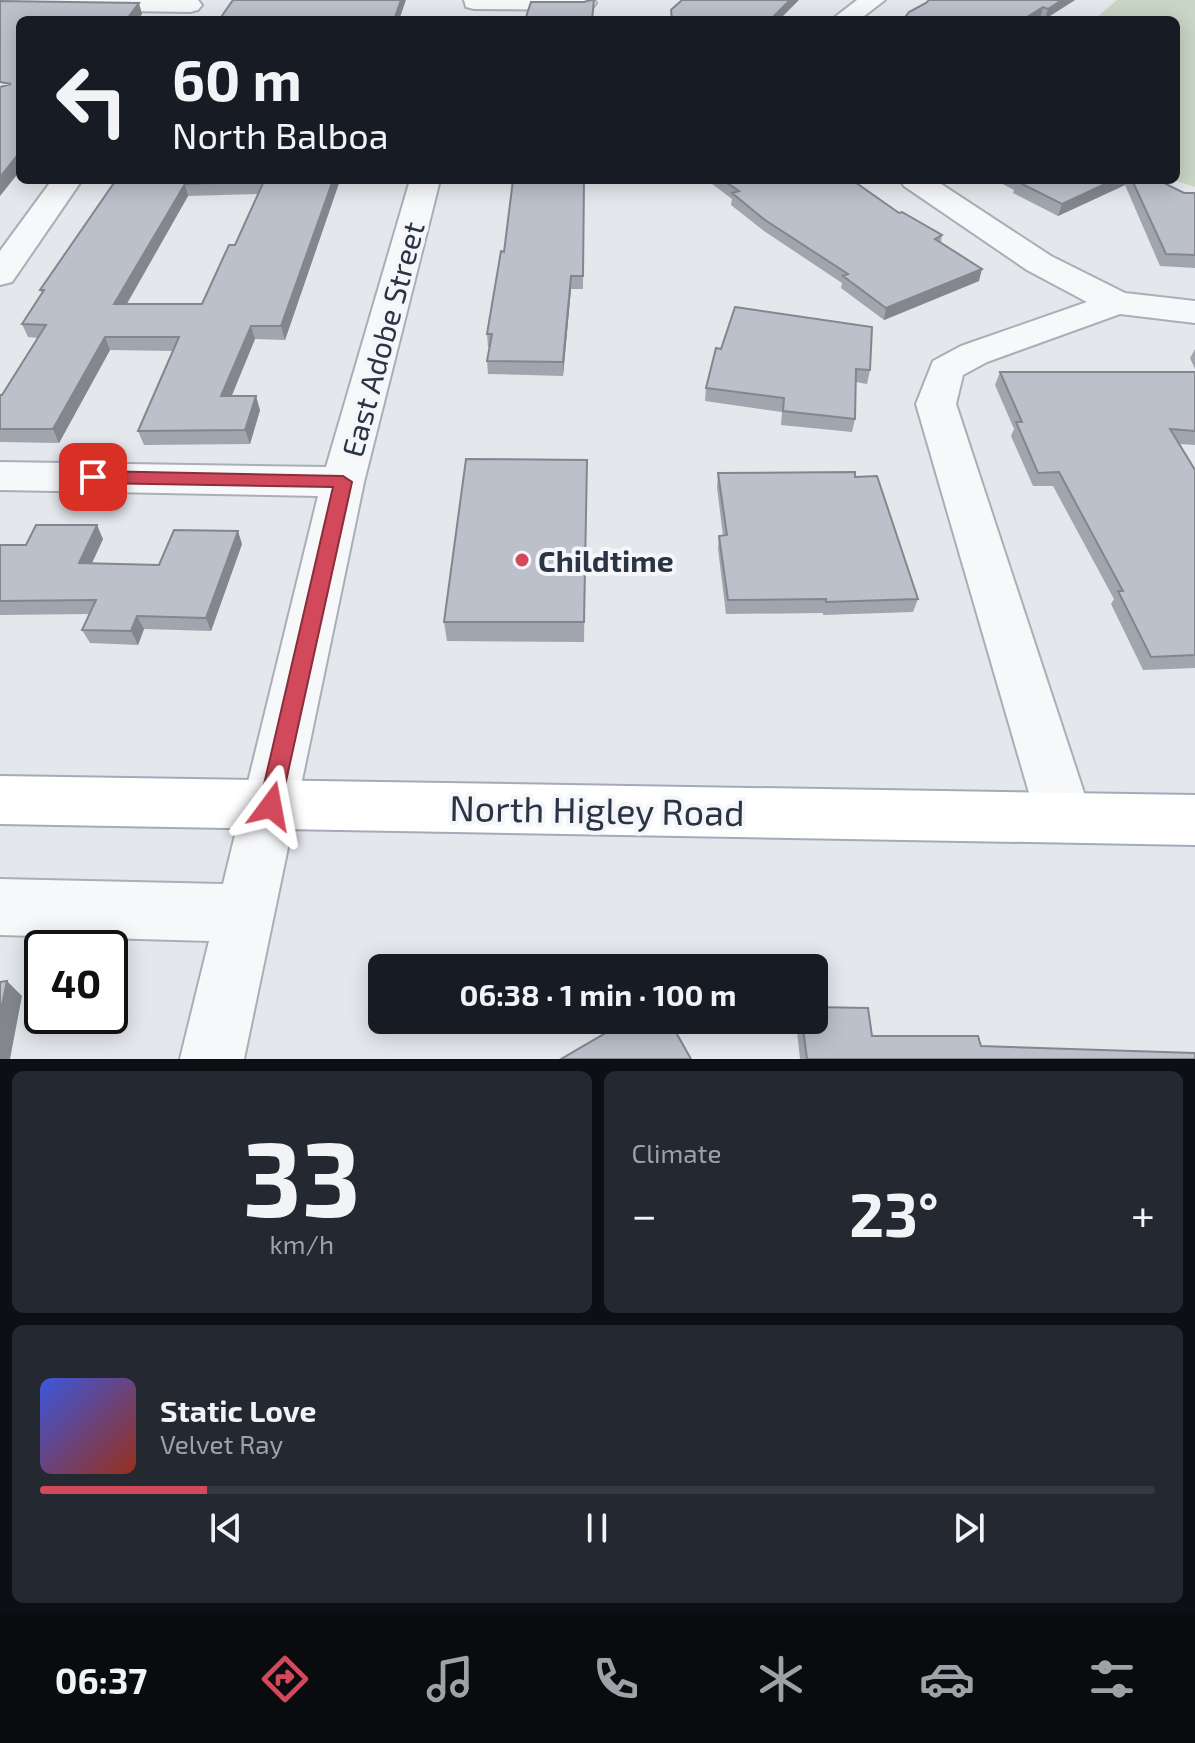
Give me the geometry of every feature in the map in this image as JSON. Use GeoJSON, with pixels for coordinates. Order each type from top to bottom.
{"type":"FeatureCollection","features":[{"type":"Feature","properties":{"kind":"main road","name":"North Higley Road"},"geometry":{"type":"LineString","coordinates":[[0,800],[1195,820]]}},
{"type":"Feature","properties":{"kind":"street"},"geometry":{"type":"LineString","coordinates":[[849,16],[873,0]]}},
{"type":"Feature","properties":{"kind":"street"},"geometry":{"type":"LineString","coordinates":[[0,2],[187,8]]}},
{"type":"Feature","properties":{"kind":"street"},"geometry":{"type":"LineString","coordinates":[[472,7],[584,3]]}},
{"type":"Feature","properties":{"kind":"street"},"geometry":{"type":"LineString","coordinates":[[0,275],[64,184]]}},
{"type":"Feature","properties":{"kind":"street","name":"East Adobe Street"},"geometry":{"type":"LineString","coordinates":[[212,1059],[343,482],[424,184]]}},
{"type":"Feature","properties":{"kind":"street"},"geometry":{"type":"LineString","coordinates":[[921,184],[1039,263],[1117,303],[1195,312]]}},
{"type":"Feature","properties":{"kind":"street"},"geometry":{"type":"LineString","coordinates":[[1064,817],[936,404],[946,369],[974,354],[1117,303]]}},
{"type":"Feature","properties":{"kind":"street"},"geometry":{"type":"LineString","coordinates":[[0,476],[343,482]]}},
{"type":"Feature","properties":{"kind":"street"},"geometry":{"type":"LineString","coordinates":[[0,907],[247,913]]}},
{"type":"Feature","properties":{"kind":"green space"},"geometry":{"type":"Polygon","coordinates":[[[1117,0],[1195,0],[1195,187],[1180,182],[1180,16],[1099,16],[1117,0]]]}},
{"type":"Feature","properties":{"kind":"building"},"geometry":{"type":"Polygon","coordinates":[[[233,0],[401,0],[395,16],[222,16],[233,0]]]}},
{"type":"Feature","properties":{"kind":"building"},"geometry":{"type":"Polygon","coordinates":[[[594,0],[592,16],[526,16],[531,2],[594,0]]]}},
{"type":"Feature","properties":{"kind":"building"},"geometry":{"type":"Polygon","coordinates":[[[682,0],[790,0],[774,16],[672,16],[671,10],[682,0]]]}},
{"type":"Feature","properties":{"kind":"building"},"geometry":{"type":"Polygon","coordinates":[[[929,0],[1062,0],[1028,16],[906,16],[929,0]]]}},
{"type":"Feature","properties":{"kind":"building"},"geometry":{"type":"Polygon","coordinates":[[[0,1],[139,3],[129,16],[16,16],[16,157],[0,177],[0,87],[11,84],[0,82],[0,1]]]}},
{"type":"Feature","properties":{"kind":"building"},"geometry":{"type":"Polygon","coordinates":[[[113,184],[185,184],[114,304],[202,304],[229,245],[235,245],[263,184],[332,184],[281,326],[251,326],[221,396],[256,396],[245,430],[138,431],[179,337],[105,337],[53,429],[0,429],[0,395],[46,325],[22,324],[44,290],[40,290],[113,184]]]}},
{"type":"Feature","properties":{"kind":"building"},"geometry":{"type":"Polygon","coordinates":[[[512,184],[584,184],[583,276],[571,276],[563,362],[487,361],[492,334],[487,334],[501,251],[504,252],[512,184]]]}},
{"type":"Feature","properties":{"kind":"building"},"geometry":{"type":"Polygon","coordinates":[[[729,184],[858,184],[899,213],[942,235],[935,239],[982,269],[886,308],[843,276],[848,274],[765,220],[732,193],[739,191],[729,184]]]}},
{"type":"Feature","properties":{"kind":"building"},"geometry":{"type":"Polygon","coordinates":[[[1022,184],[1105,184],[1062,204],[1022,184]]]}},
{"type":"Feature","properties":{"kind":"building"},"geometry":{"type":"Polygon","coordinates":[[[1134,184],[1166,184],[1184,193],[1195,193],[1195,255],[1166,254],[1134,184]]]}},
{"type":"Feature","properties":{"kind":"building"},"geometry":{"type":"Polygon","coordinates":[[[735,307],[872,327],[870,370],[856,369],[855,419],[783,411],[784,398],[706,388],[716,348],[721,349],[735,307]]]}},
{"type":"Feature","properties":{"kind":"building"},"geometry":{"type":"Polygon","coordinates":[[[1000,372],[1195,372],[1195,431],[1170,429],[1195,470],[1195,655],[1151,657],[1118,591],[1123,591],[1059,472],[1038,473],[1016,422],[1022,422],[1000,372]]]}},
{"type":"Feature","properties":{"kind":"building","name":"Childtime"},"geometry":{"type":"Polygon","coordinates":[[[466,459],[587,460],[584,622],[444,622],[466,459]]]}},
{"type":"Feature","properties":{"kind":"building"},"geometry":{"type":"Polygon","coordinates":[[[855,472],[855,477],[877,476],[918,599],[826,602],[826,599],[728,600],[719,536],[727,535],[718,473],[855,472]]]}},
{"type":"Feature","properties":{"kind":"building"},"geometry":{"type":"Polygon","coordinates":[[[36,525],[97,525],[79,563],[159,565],[174,530],[238,531],[206,618],[137,616],[131,631],[82,630],[96,600],[0,601],[0,545],[26,545],[36,525]]]}},
{"type":"Feature","properties":{"kind":"building"},"geometry":{"type":"Polygon","coordinates":[[[7,981],[0,1014],[0,982],[7,981]]]}},
{"type":"Feature","properties":{"kind":"building"},"geometry":{"type":"Polygon","coordinates":[[[828,1007],[868,1008],[872,1036],[978,1036],[981,1046],[1195,1053],[1195,1059],[807,1059],[804,1034],[828,1034],[828,1007]]]}},
{"type":"Feature","properties":{"kind":"building"},"geometry":{"type":"Polygon","coordinates":[[[604,1034],[677,1034],[691,1059],[561,1059],[604,1034]]]}},
{"type":"Feature","properties":{"kind":"place","name":"Childtime"},"geometry":{"type":"Point","coordinates":[522,560]}},
{"type":"Feature","properties":{"kind":"route"},"geometry":{"type":"LineString","coordinates":[[93,477],[343,482],[271,806]]}}]}
